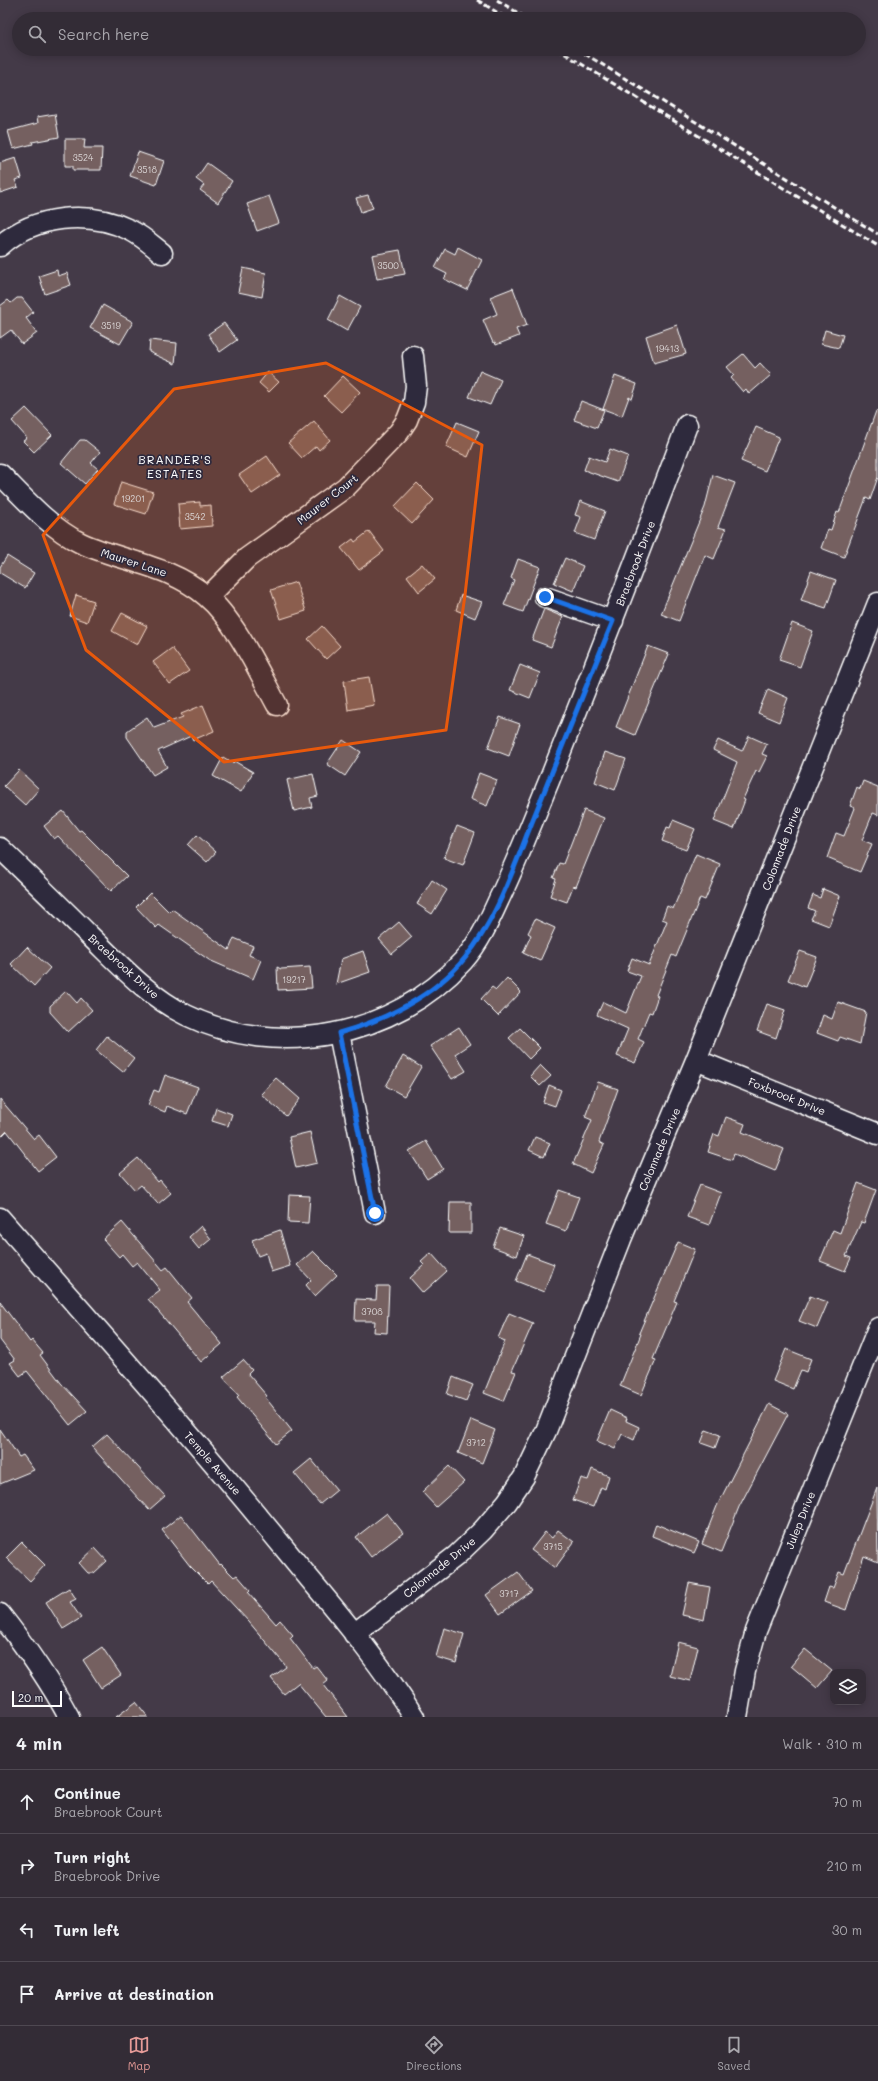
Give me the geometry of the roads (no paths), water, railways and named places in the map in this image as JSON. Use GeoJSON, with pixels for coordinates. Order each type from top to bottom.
{"type":"FeatureCollection","features":[{"type":"Feature","properties":{"kind":"street"},"geometry":{"type":"LineString","coordinates":[[0,246],[23,231],[39,224],[61,219],[83,218],[109,222],[130,230],[149,242],[162,253]]}},
{"type":"Feature","properties":{"kind":"street","name":"Maurer Court"},"geometry":{"type":"LineString","coordinates":[[208,597],[247,558],[346,487],[399,432],[407,420],[414,402],[416,386],[413,356]]}},
{"type":"Feature","properties":{"kind":"street","name":"Braebrook Drive"},"geometry":{"type":"LineString","coordinates":[[0,848],[115,961],[155,996],[184,1014],[216,1027],[236,1033],[294,1038],[339,1033],[367,1025],[397,1011],[425,994],[454,970],[480,938],[513,871],[613,621],[687,425]]}},
{"type":"Feature","properties":{"kind":"street","name":"Maurer Lane"},"geometry":{"type":"LineString","coordinates":[[0,474],[59,530],[79,542],[96,549],[167,571],[192,584],[208,597],[223,613],[277,705]]}},
{"type":"Feature","properties":{"kind":"street"},"geometry":{"type":"LineString","coordinates":[[545,597],[613,621]]}},
{"type":"Feature","properties":{"kind":"street","name":"Colonnade Drive"},"geometry":{"type":"LineString","coordinates":[[354,1634],[456,1556],[488,1525],[507,1502],[524,1477],[546,1430],[621,1239],[696,1060],[878,603]]}},
{"type":"Feature","properties":{"kind":"street"},"geometry":{"type":"LineString","coordinates":[[339,1033],[375,1213]]}},
{"type":"Feature","properties":{"kind":"street","name":"Foxbrook Drive"},"geometry":{"type":"LineString","coordinates":[[696,1060],[878,1134]]}},
{"type":"Feature","properties":{"kind":"street","name":"Temple Avenue"},"geometry":{"type":"LineString","coordinates":[[0,1218],[224,1475],[354,1634],[398,1691],[414,1717]]}},
{"type":"Feature","properties":{"kind":"street","name":"Julep Drive"},"geometry":{"type":"LineString","coordinates":[[738,1717],[745,1671],[756,1631],[878,1328]]}},
{"type":"Feature","properties":{"kind":"street"},"geometry":{"type":"LineString","coordinates":[[0,1614],[53,1688],[69,1717]]}},
{"type":"Feature","properties":{"kind":"railway"},"geometry":{"type":"LineString","coordinates":[[477,0],[497,12]]}},
{"type":"Feature","properties":{"kind":"railway"},"geometry":{"type":"LineString","coordinates":[[497,0],[517,12]]}},
{"type":"Feature","properties":{"kind":"railway"},"geometry":{"type":"LineString","coordinates":[[568,56],[878,246]]}},
{"type":"Feature","properties":{"kind":"railway"},"geometry":{"type":"LineString","coordinates":[[588,56],[878,234]]}},
{"type":"Feature","properties":{"kind":"district","name":"BRANDER'S ESTATES"},"geometry":{"type":"Point","coordinates":[175,466]}}]}
